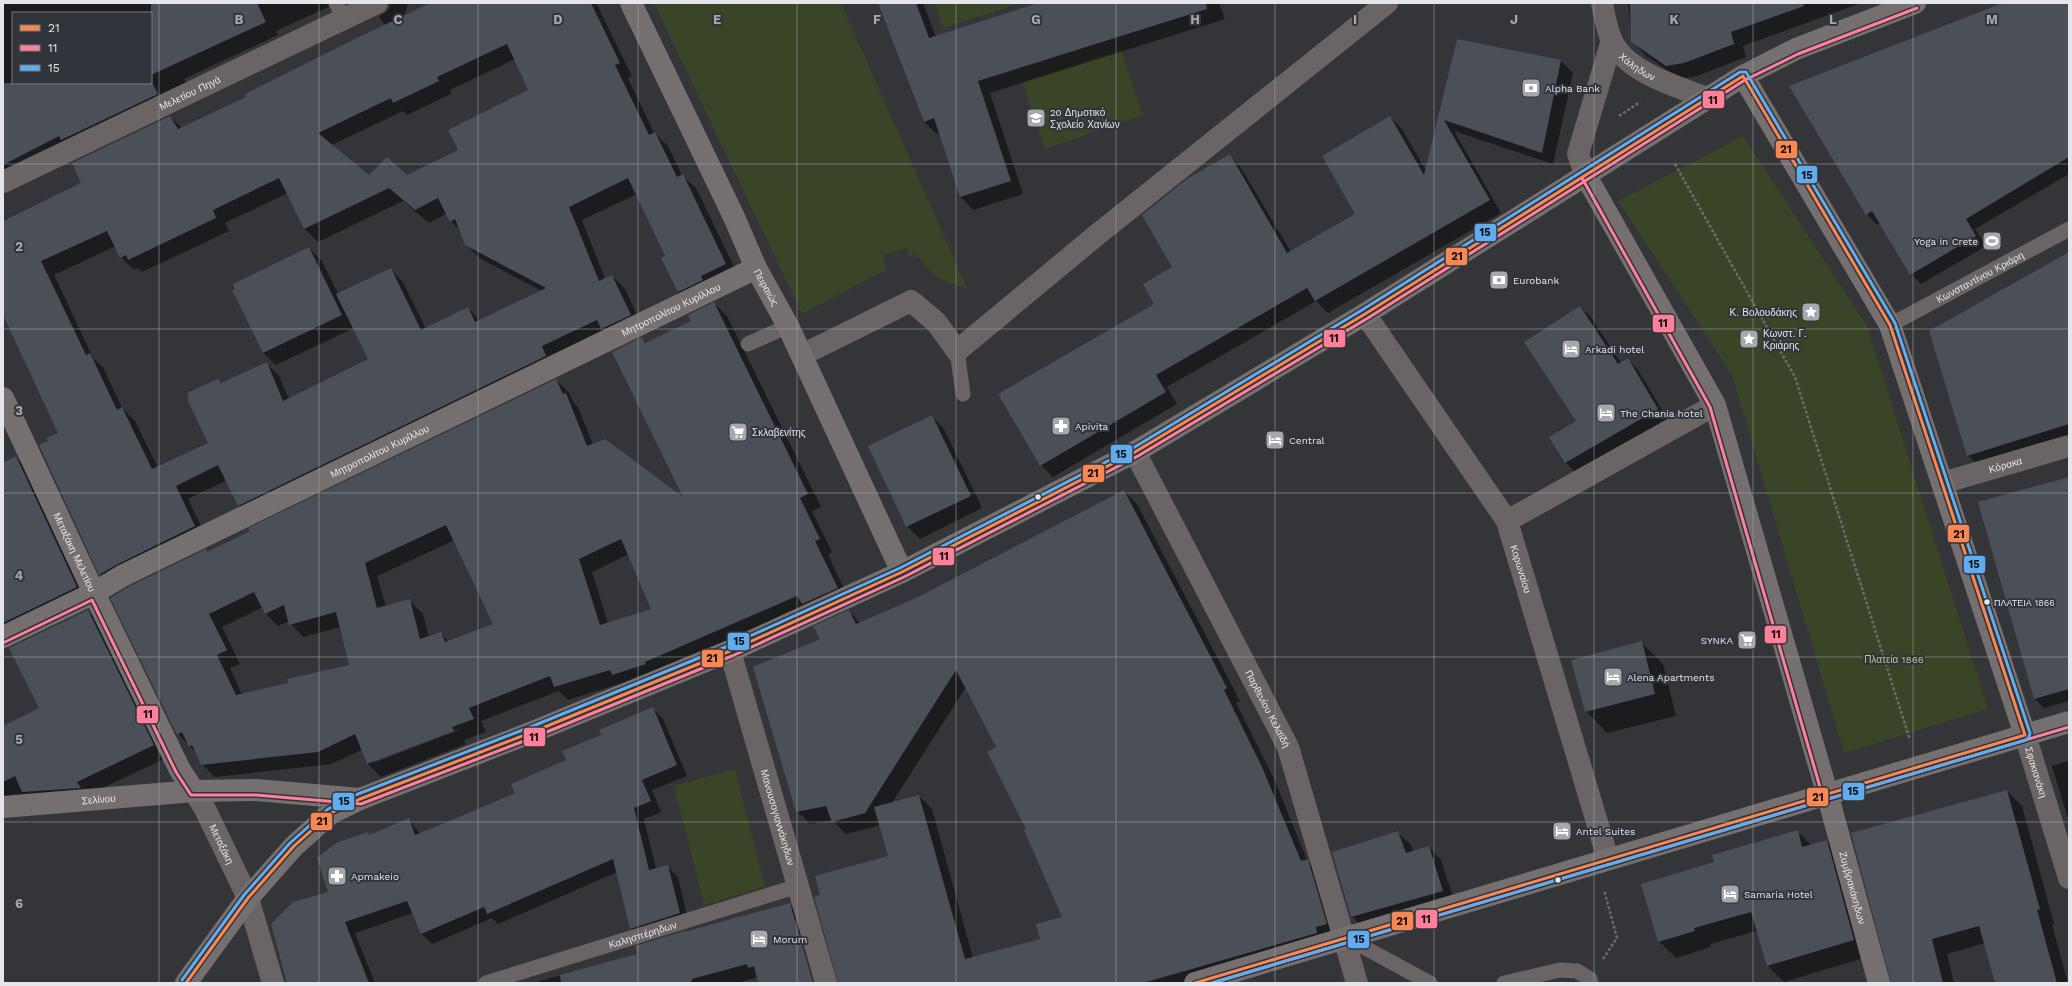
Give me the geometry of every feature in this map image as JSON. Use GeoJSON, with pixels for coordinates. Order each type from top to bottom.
{"type":"FeatureCollection","features":[{"type":"Feature","properties":{"kind":"street","name":"Μελετίου Πηγά"},"geometry":{"type":"LineString","coordinates":[[3,182],[340,11],[377,3]]}},
{"type":"Feature","properties":{"kind":"street","name":"Πειραιώς"},"geometry":{"type":"LineString","coordinates":[[631,3],[734,217],[756,268],[802,355],[902,572]]}},
{"type":"Feature","properties":{"kind":"street"},"geometry":{"type":"LineString","coordinates":[[802,355],[911,301],[936,322],[957,351],[1098,234],[1387,3]]}},
{"type":"Feature","properties":{"kind":"street","name":"Χάληδων"},"geometry":{"type":"LineString","coordinates":[[1602,3],[1612,40],[1619,51],[1638,69],[1667,83],[1707,98]]}},
{"type":"Feature","properties":{"kind":"street"},"geometry":{"type":"LineString","coordinates":[[186,983],[248,898],[294,846],[331,813],[360,799],[535,731],[730,651],[902,572],[1136,452],[1365,314],[1743,76],[1796,49],[1915,3]]}},
{"type":"Feature","properties":{"kind":"street"},"geometry":{"type":"LineString","coordinates":[[1586,176],[1578,154],[1612,40]]}},
{"type":"Feature","properties":{"kind":"street","name":"Σφακιανάκη"},"geometry":{"type":"LineString","coordinates":[[1743,76],[1890,325],[2025,735],[2069,878]]}},
{"type":"Feature","properties":{"kind":"street","name":"Ζυμβρακάκηδων"},"geometry":{"type":"LineString","coordinates":[[1586,176],[1715,405],[1880,983]]}},
{"type":"Feature","properties":{"kind":"street","name":"Μητροπολίτου Κυρίλλου"},"geometry":{"type":"LineString","coordinates":[[3,637],[94,593],[136,569],[756,268]]}},
{"type":"Feature","properties":{"kind":"street","name":"Κορωναίου"},"geometry":{"type":"LineString","coordinates":[[1365,314],[1508,521],[1602,861]]}},
{"type":"Feature","properties":{"kind":"street","name":"Μεταξάκη Μελετίου"},"geometry":{"type":"LineString","coordinates":[[3,398],[94,593],[180,770],[194,791]]}},
{"type":"Feature","properties":{"kind":"street"},"geometry":{"type":"LineString","coordinates":[[1508,521],[1715,405]]}},
{"type":"Feature","properties":{"kind":"street","name":"Κόρακα"},"geometry":{"type":"LineString","coordinates":[[1942,483],[2069,446]]}},
{"type":"Feature","properties":{"kind":"street","name":"Παρθενίου Κελαϊδή"},"geometry":{"type":"LineString","coordinates":[[1136,452],[1288,747],[1358,983]]}},
{"type":"Feature","properties":{"kind":"street","name":"Μανουσογιαννάκηδων"},"geometry":{"type":"LineString","coordinates":[[730,651],[826,983]]}},
{"type":"Feature","properties":{"kind":"street"},"geometry":{"type":"LineString","coordinates":[[1195,983],[1827,793],[2069,722]]}},
{"type":"Feature","properties":{"kind":"street","name":"Σελίνου"},"geometry":{"type":"LineString","coordinates":[[3,807],[194,791],[256,790],[360,799]]}},
{"type":"Feature","properties":{"kind":"street","name":"Μεταξάκη"},"geometry":{"type":"LineString","coordinates":[[194,791],[206,809],[248,898],[273,983]]}},
{"type":"Feature","properties":{"kind":"lane","name":"Κωνσταντίνου Κριάρη"},"geometry":{"type":"LineString","coordinates":[[1890,325],[2069,229]]}},
{"type":"Feature","properties":{"kind":"lane"},"geometry":{"type":"LineString","coordinates":[[748,344],[788,326]]}},
{"type":"Feature","properties":{"kind":"lane"},"geometry":{"type":"LineString","coordinates":[[957,351],[963,394]]}},
{"type":"Feature","properties":{"kind":"lane","name":"Καλησπέρηδων"},"geometry":{"type":"LineString","coordinates":[[486,983],[798,886]]}},
{"type":"Feature","properties":{"kind":"lane"},"geometry":{"type":"LineString","coordinates":[[1345,937],[1430,983]]}},
{"type":"Feature","properties":{"kind":"lane"},"geometry":{"type":"LineString","coordinates":[[1504,983],[1560,970],[1577,972],[1590,981]]}},
{"type":"Feature","properties":{"kind":"path"},"geometry":{"type":"LineString","coordinates":[[1618,116],[1667,83]]}},
{"type":"Feature","properties":{"kind":"path"},"geometry":{"type":"LineString","coordinates":[[1675,164],[1795,377],[1918,766]]}},
{"type":"Feature","properties":{"kind":"path"},"geometry":{"type":"LineString","coordinates":[[1590,981],[1618,938],[1602,861]]}},
{"type":"Feature","properties":{"kind":"green space"},"geometry":{"type":"Polygon","coordinates":[[[654,3],[841,3],[967,288],[951,284],[937,277],[926,267],[916,254],[909,257],[906,248],[882,256],[887,269],[802,314],[654,3]]]}},
{"type":"Feature","properties":{"kind":"green space"},"geometry":{"type":"Polygon","coordinates":[[[935,3],[1021,3],[943,28],[935,3]]]}},
{"type":"Feature","properties":{"kind":"green space"},"geometry":{"type":"Polygon","coordinates":[[[1121,49],[1143,115],[1045,149],[1022,82],[1121,49]]]}},
{"type":"Feature","properties":{"kind":"green space","name":"Πλατεία 1866"},"geometry":{"type":"Polygon","coordinates":[[[1743,136],[1867,326],[1988,709],[1844,753],[1732,375],[1618,201],[1743,136]]]}},
{"type":"Feature","properties":{"kind":"green space"},"geometry":{"type":"Polygon","coordinates":[[[735,769],[765,887],[704,905],[674,786],[735,769]]]}},
{"type":"Feature","properties":{"kind":"building"},"geometry":{"type":"Polygon","coordinates":[[[151,3],[257,3],[266,22],[152,75],[151,3]]]}},
{"type":"Feature","properties":{"kind":"building"},"geometry":{"type":"Polygon","coordinates":[[[430,3],[591,3],[620,63],[615,65],[649,135],[655,132],[677,177],[683,174],[726,264],[701,276],[703,280],[678,292],[661,258],[665,256],[628,178],[569,207],[599,281],[612,275],[631,315],[601,329],[597,320],[542,346],[546,356],[238,506],[218,465],[176,486],[195,526],[99,575],[39,445],[48,441],[46,438],[58,433],[3,315],[3,221],[81,183],[72,163],[170,116],[178,129],[246,97],[245,94],[430,3]],[[507,44],[437,77],[439,81],[393,103],[391,98],[318,133],[369,175],[387,157],[407,175],[458,150],[448,130],[528,90],[507,44]],[[279,178],[213,210],[216,218],[128,260],[126,255],[120,258],[107,231],[41,261],[86,355],[90,353],[117,410],[122,407],[152,469],[208,443],[187,399],[189,398],[187,393],[218,379],[221,383],[267,362],[283,401],[368,359],[336,294],[391,268],[421,330],[468,307],[475,322],[546,288],[465,245],[455,219],[450,222],[438,198],[415,210],[389,188],[304,229],[279,178]]]}},
{"type":"Feature","properties":{"kind":"building"},"geometry":{"type":"Polygon","coordinates":[[[878,3],[916,3],[929,38],[1038,3],[1206,3],[1207,9],[978,81],[1011,181],[960,197],[934,118],[924,122],[878,3]]]}},
{"type":"Feature","properties":{"kind":"building"},"geometry":{"type":"Polygon","coordinates":[[[1630,3],[1803,3],[1804,6],[1731,32],[1734,44],[1684,63],[1666,66],[1631,42],[1630,3]]]}},
{"type":"Feature","properties":{"kind":"building"},"geometry":{"type":"Polygon","coordinates":[[[2003,3],[2069,3],[2069,157],[1966,219],[1976,236],[1910,275],[1872,211],[1866,215],[1789,86],[2003,3]]]}},
{"type":"Feature","properties":{"kind":"building"},"geometry":{"type":"Polygon","coordinates":[[[1457,39],[1561,60],[1542,153],[1444,120],[1490,200],[1315,301],[1307,288],[1156,375],[1166,392],[1040,466],[998,394],[1154,304],[1143,284],[1172,267],[1142,215],[1187,179],[1230,154],[1287,253],[1355,214],[1322,156],[1390,116],[1424,175],[1457,39]]]}},
{"type":"Feature","properties":{"kind":"building"},"geometry":{"type":"Polygon","coordinates":[[[3,83],[152,83],[158,94],[61,140],[59,136],[3,165],[3,83]]]}},
{"type":"Feature","properties":{"kind":"building"},"geometry":{"type":"Polygon","coordinates":[[[309,247],[342,315],[263,353],[232,290],[235,289],[233,284],[309,247]]]}},
{"type":"Feature","properties":{"kind":"building"},"geometry":{"type":"Polygon","coordinates":[[[2069,252],[2069,424],[1967,456],[1929,331],[2069,252]]]}},
{"type":"Feature","properties":{"kind":"building"},"geometry":{"type":"Polygon","coordinates":[[[714,302],[808,494],[800,498],[820,539],[815,541],[838,588],[802,604],[797,596],[645,662],[646,664],[612,675],[610,670],[554,687],[550,676],[469,708],[474,719],[452,727],[454,731],[367,764],[355,734],[318,752],[201,765],[192,745],[189,747],[182,732],[177,735],[110,598],[128,587],[206,549],[207,552],[250,531],[248,528],[556,379],[563,394],[566,393],[587,446],[605,439],[683,497],[612,352],[642,337],[645,343],[691,321],[688,315],[714,302]],[[446,525],[365,563],[377,608],[410,599],[420,639],[441,632],[445,642],[493,624],[446,525]],[[621,539],[579,559],[600,625],[651,609],[621,539]],[[254,592],[209,614],[227,650],[217,655],[236,695],[288,683],[287,679],[349,665],[336,612],[289,625],[284,605],[265,614],[254,592]]]}},
{"type":"Feature","properties":{"kind":"building"},"geometry":{"type":"Polygon","coordinates":[[[1580,306],[1618,364],[1628,358],[1658,409],[1565,463],[1549,437],[1576,421],[1524,342],[1580,306]]]}},
{"type":"Feature","properties":{"kind":"building"},"geometry":{"type":"Polygon","coordinates":[[[932,415],[971,496],[906,527],[868,446],[932,415]]]}},
{"type":"Feature","properties":{"kind":"building"},"geometry":{"type":"Polygon","coordinates":[[[16,456],[77,587],[3,623],[3,463],[16,456]]]}},
{"type":"Feature","properties":{"kind":"building"},"geometry":{"type":"Polygon","coordinates":[[[2069,477],[2069,689],[2034,699],[1978,502],[2069,477]]]}},
{"type":"Feature","properties":{"kind":"building"},"geometry":{"type":"Polygon","coordinates":[[[1124,490],[1227,688],[1224,690],[1262,767],[1301,861],[1308,859],[1327,924],[1316,927],[1317,933],[1143,983],[838,983],[814,897],[820,895],[815,876],[888,856],[874,807],[919,795],[965,959],[1040,939],[1036,924],[1062,917],[1024,830],[1026,829],[987,752],[996,747],[956,670],[865,813],[832,822],[826,806],[796,812],[753,667],[820,639],[813,626],[849,610],[856,624],[918,597],[1124,490]]]}},
{"type":"Feature","properties":{"kind":"building"},"geometry":{"type":"Polygon","coordinates":[[[88,610],[154,745],[77,782],[81,788],[22,792],[15,776],[3,782],[3,726],[39,708],[9,648],[88,610]]]}},
{"type":"Feature","properties":{"kind":"building","name":"Alena Apartments"},"geometry":{"type":"Polygon","coordinates":[[[1642,641],[1655,694],[1585,712],[1571,660],[1642,641]]]}},
{"type":"Feature","properties":{"kind":"building"},"geometry":{"type":"Polygon","coordinates":[[[653,707],[677,765],[642,780],[651,801],[634,808],[649,870],[668,865],[680,913],[630,929],[613,859],[487,914],[484,907],[421,934],[407,901],[345,922],[369,983],[287,983],[271,924],[293,902],[328,892],[317,858],[336,843],[368,832],[369,835],[409,818],[415,835],[515,793],[511,784],[566,760],[562,751],[601,735],[599,730],[653,707]]]}},
{"type":"Feature","properties":{"kind":"building"},"geometry":{"type":"Polygon","coordinates":[[[2007,790],[2040,909],[2037,910],[2057,983],[1995,983],[1979,926],[1932,939],[1943,983],[1891,983],[1851,833],[2007,790]]]}},
{"type":"Feature","properties":{"kind":"building","name":"Samaria Hotel"},"geometry":{"type":"Polygon","coordinates":[[[1798,830],[1802,847],[1827,840],[1854,940],[1767,966],[1751,912],[1694,928],[1695,931],[1658,942],[1641,884],[1714,862],[1712,855],[1798,830]]]}},
{"type":"Feature","properties":{"kind":"building"},"geometry":{"type":"Polygon","coordinates":[[[1398,831],[1406,853],[1429,846],[1443,891],[1351,917],[1332,852],[1398,831]]]}},
{"type":"Feature","properties":{"kind":"building"},"geometry":{"type":"Polygon","coordinates":[[[790,903],[813,983],[758,983],[754,966],[748,968],[747,964],[692,979],[691,983],[561,983],[560,975],[637,954],[635,946],[684,931],[790,903]]]}},
{"type":"Feature","properties":{"kind":"transit line","name":"11"},"geometry":{"type":"LineString","coordinates":[[5,642],[92,600],[176,772],[191,795],[256,795],[361,804],[537,736],[732,656],[904,577],[1138,456],[1368,318],[1745,80],[1798,54],[1917,8]]}},
{"type":"Feature","properties":{"kind":"transit line","name":"15"},"geometry":{"type":"LineString","coordinates":[[182,980],[244,895],[290,843],[328,809],[358,794],[533,726],[728,646],[900,568],[1133,448],[1362,310],[1740,72],[1746,72],[1895,323],[2030,733],[2029,737],[2026,740],[1212,983]]}},
{"type":"Feature","properties":{"kind":"transit line","name":"21"},"geometry":{"type":"LineString","coordinates":[[186,983],[248,898],[294,846],[331,813],[360,799],[535,731],[730,651],[902,572],[1135,452],[1365,314],[1743,76],[1890,325],[2025,735]]}},
{"type":"Feature","properties":{"kind":"transit line","name":"11"},"geometry":{"type":"LineString","coordinates":[[1582,178],[1710,407],[1822,794]]}},
{"type":"Feature","properties":{"kind":"transit line","name":"11"},"geometry":{"type":"LineString","coordinates":[[1212,983],[2069,727]]}},
{"type":"Feature","properties":{"kind":"transit line","name":"21"},"geometry":{"type":"LineString","coordinates":[[1195,983],[2025,735]]}},
{"type":"Feature","properties":{"kind":"place","name":"Alpha Bank"},"geometry":{"type":"Point","coordinates":[1531,88]}},
{"type":"Feature","properties":{"kind":"place","name":"2ο Δημοτικό Σχολείο Χανίων"},"geometry":{"type":"Point","coordinates":[1036,118]}},
{"type":"Feature","properties":{"kind":"place","name":"Yoga in Crete"},"geometry":{"type":"Point","coordinates":[1992,241]}},
{"type":"Feature","properties":{"kind":"place","name":"Eurobank"},"geometry":{"type":"Point","coordinates":[1499,280]}},
{"type":"Feature","properties":{"kind":"place","name":"Κ. Βολουδάκης"},"geometry":{"type":"Point","coordinates":[1811,312]}},
{"type":"Feature","properties":{"kind":"place","name":"Κωνστ. Γ. Κριάρης"},"geometry":{"type":"Point","coordinates":[1749,339]}},
{"type":"Feature","properties":{"kind":"place","name":"Arkadi hotel"},"geometry":{"type":"Point","coordinates":[1571,349]}},
{"type":"Feature","properties":{"kind":"place","name":"The Chania hotel"},"geometry":{"type":"Point","coordinates":[1606,413]}},
{"type":"Feature","properties":{"kind":"place","name":"Apivita"},"geometry":{"type":"Point","coordinates":[1061,426]}},
{"type":"Feature","properties":{"kind":"place","name":"Σκλαβενίτης"},"geometry":{"type":"Point","coordinates":[738,432]}},
{"type":"Feature","properties":{"kind":"place","name":"Central"},"geometry":{"type":"Point","coordinates":[1275,440]}},
{"type":"Feature","properties":{"kind":"place","name":"ΠΛΑΤΕΙΑ 1866"},"geometry":{"type":"Point","coordinates":[1987,602]}},
{"type":"Feature","properties":{"kind":"place","name":"SYNKA"},"geometry":{"type":"Point","coordinates":[1747,640]}},
{"type":"Feature","properties":{"kind":"place","name":"Alena Apartments"},"geometry":{"type":"Point","coordinates":[1613,677]}},
{"type":"Feature","properties":{"kind":"place","name":"Antel Suites"},"geometry":{"type":"Point","coordinates":[1562,831]}},
{"type":"Feature","properties":{"kind":"place","name":"Apmakeio"},"geometry":{"type":"Point","coordinates":[337,876]}},
{"type":"Feature","properties":{"kind":"place","name":"Samaria Hotel"},"geometry":{"type":"Point","coordinates":[1730,894]}},
{"type":"Feature","properties":{"kind":"place","name":"Morum"},"geometry":{"type":"Point","coordinates":[759,939]}}]}
